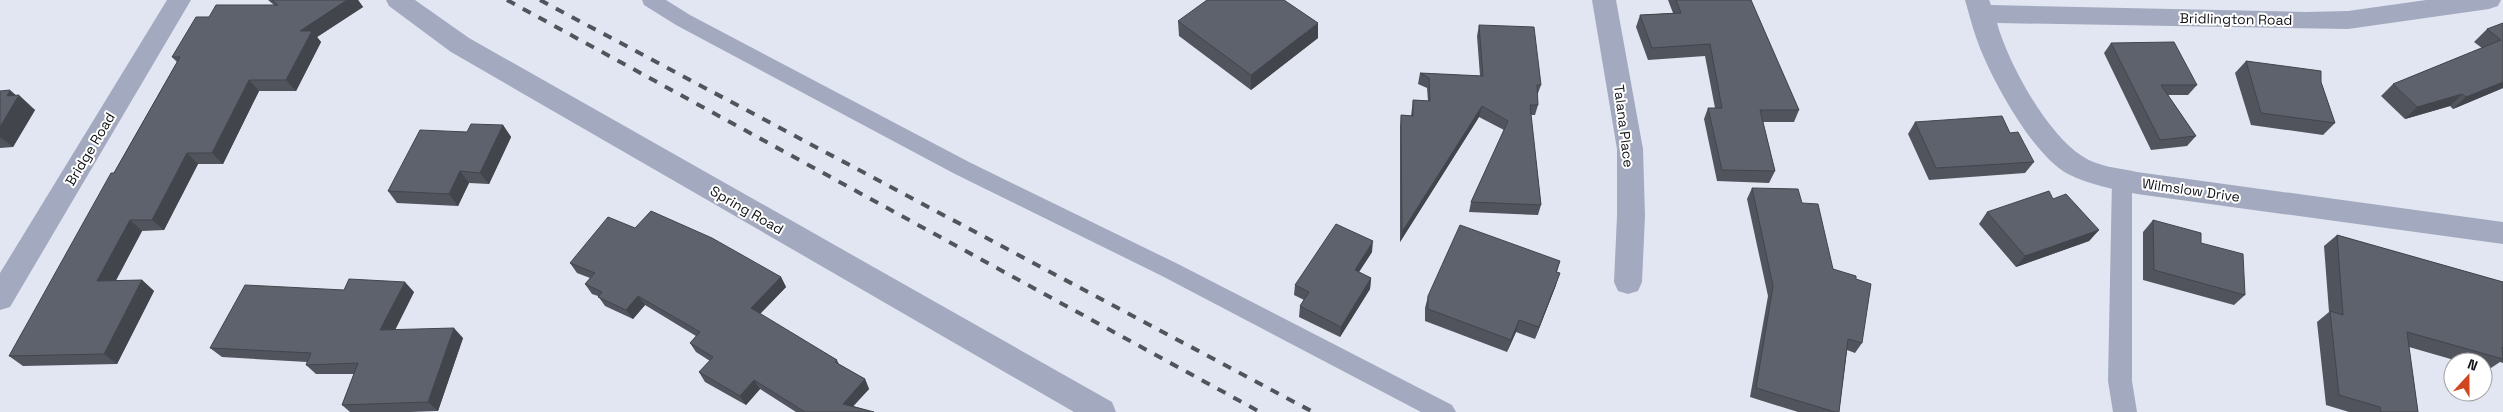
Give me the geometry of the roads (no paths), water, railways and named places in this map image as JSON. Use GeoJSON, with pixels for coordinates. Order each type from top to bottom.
{"type":"FeatureCollection","features":[{"type":"Feature","properties":{"kind":"street","name":"Bridge Road"},"geometry":{"type":"LineString","coordinates":[[0,298],[179,0]]}},
{"type":"Feature","properties":{"kind":"street","name":"Spring Road"},"geometry":{"type":"LineString","coordinates":[[398,0],[460,46],[1101,412]]}},
{"type":"Feature","properties":{"kind":"street","name":"Talana Place"},"geometry":{"type":"LineString","coordinates":[[1604,0],[1630,148],[1631,216],[1628,282]]}},
{"type":"Feature","properties":{"kind":"street","name":"Bridlington Road"},"geometry":{"type":"LineString","coordinates":[[1979,7],[2348,20],[2489,0]]}},
{"type":"Feature","properties":{"kind":"street","name":"Wilmslow Drive"},"geometry":{"type":"LineString","coordinates":[[1979,7],[1990,41],[2032,120],[2051,146],[2072,164],[2101,175],[2122,180],[2503,233]]}},
{"type":"Feature","properties":{"kind":"lane"},"geometry":{"type":"LineString","coordinates":[[651,0],[683,20],[953,163],[1170,270],[1444,412]]}},
{"type":"Feature","properties":{"kind":"lane"},"geometry":{"type":"LineString","coordinates":[[2122,180],[2120,381],[2125,412]]}},
{"type":"Feature","properties":{"kind":"railway"},"geometry":{"type":"LineString","coordinates":[[507,0],[1260,412]]}},
{"type":"Feature","properties":{"kind":"railway"},"geometry":{"type":"LineString","coordinates":[[540,0],[1313,412]]}}]}
